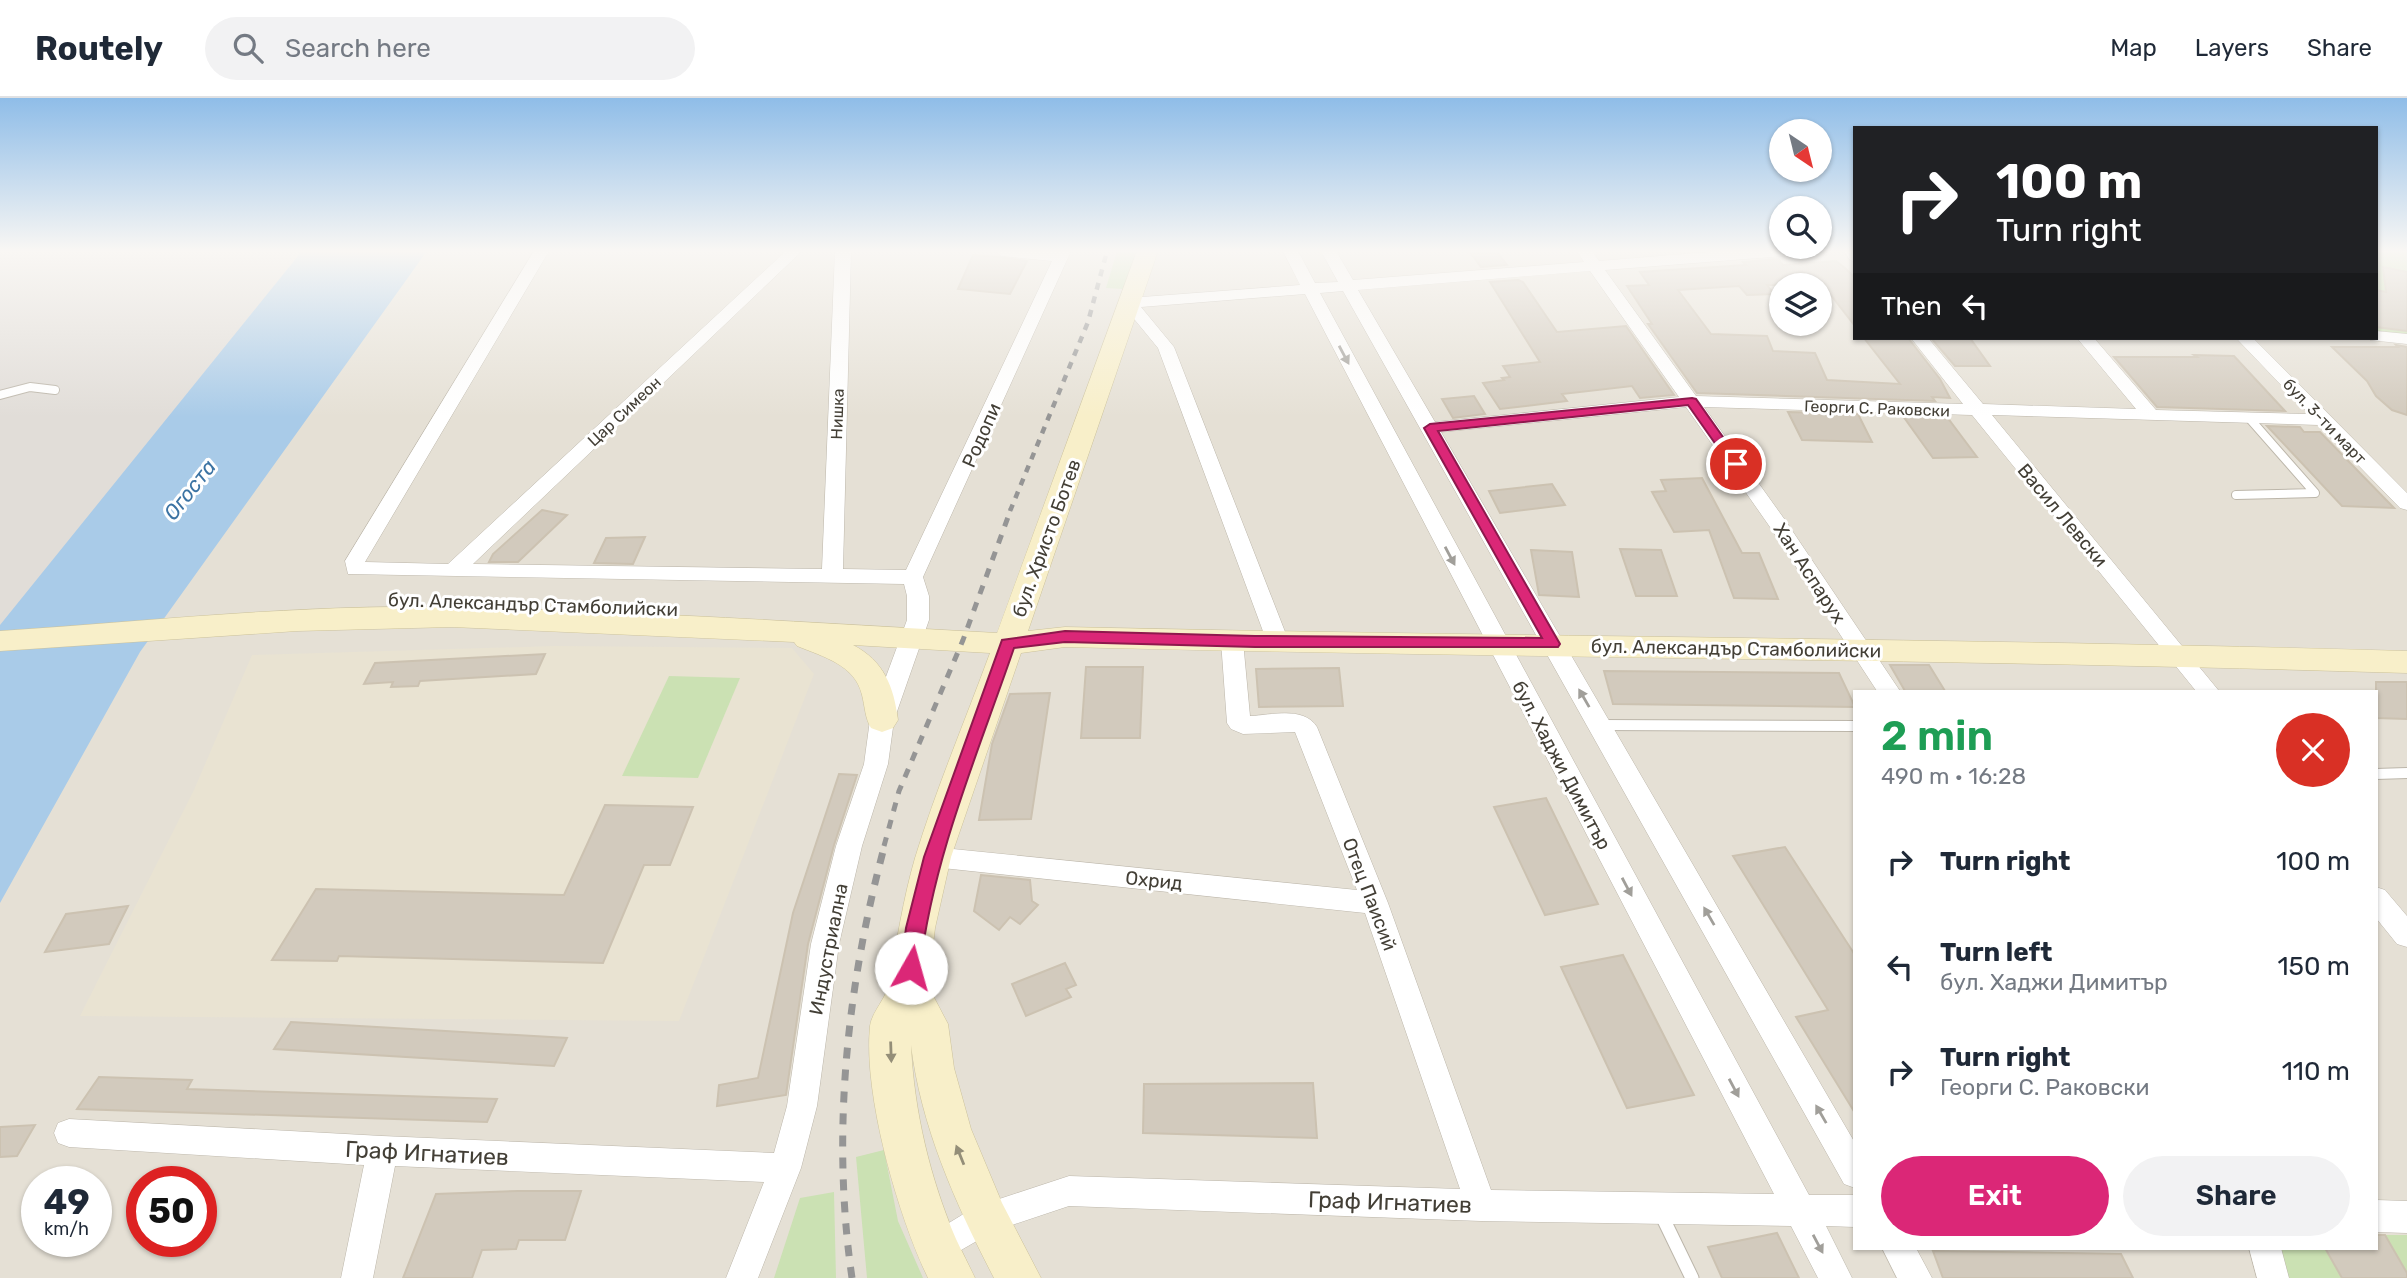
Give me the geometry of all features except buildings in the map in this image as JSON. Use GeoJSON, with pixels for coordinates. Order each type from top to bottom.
{"type":"FeatureCollection","features":[{"type":"Feature","properties":{"kind":"main road","name":"бул. Христо Ботев"},"geometry":{"type":"LineString","coordinates":[[945,1263],[905,1152],[892,1074],[890,1024],[908,988],[916,928],[933,857],[1128,306]]}},
{"type":"Feature","properties":{"kind":"main road","name":"бул. Александър Стамболийски"},"geometry":{"type":"LineString","coordinates":[[0,641],[304,611],[386,598],[461,600],[1065,637],[1553,644],[1861,652],[2178,655],[2407,662]]}},
{"type":"Feature","properties":{"kind":"main road","name":"бул. Александър Стамболийски"},"geometry":{"type":"LineString","coordinates":[[0,622],[304,611],[788,631],[915,628]]}},
{"type":"Feature","properties":{"kind":"main road"},"geometry":{"type":"LineString","coordinates":[[788,631],[835,650],[864,666],[878,687],[882,720]]}},
{"type":"Feature","properties":{"kind":"main road"},"geometry":{"type":"LineString","coordinates":[[908,988],[928,1024],[934,1068],[950,1129],[986,1219],[1018,1278]]}},
{"type":"Feature","properties":{"kind":"street"},"geometry":{"type":"LineString","coordinates":[[509,306],[355,561],[355,569],[913,577],[918,596],[915,628]]}},
{"type":"Feature","properties":{"kind":"street","name":"Цар Симеон"},"geometry":{"type":"LineString","coordinates":[[453,571],[736,306]]}},
{"type":"Feature","properties":{"kind":"street","name":"Нишка"},"geometry":{"type":"LineString","coordinates":[[832,577],[841,306]]}},
{"type":"Feature","properties":{"kind":"street","name":"Родопи"},"geometry":{"type":"LineString","coordinates":[[913,577],[1039,306]]}},
{"type":"Feature","properties":{"kind":"street"},"geometry":{"type":"LineString","coordinates":[[1132,306],[1166,347],[1278,642]]}},
{"type":"Feature","properties":{"kind":"street","name":"бул. Хаджи Димитър"},"geometry":{"type":"LineString","coordinates":[[1318,306],[1836,1278]]}},
{"type":"Feature","properties":{"kind":"street"},"geometry":{"type":"LineString","coordinates":[[1360,306],[1853,1170]]}},
{"type":"Feature","properties":{"kind":"street","name":"Хан Аспарух"},"geometry":{"type":"LineString","coordinates":[[1623,306],[1778,524],[1888,690]]}},
{"type":"Feature","properties":{"kind":"street"},"geometry":{"type":"LineString","coordinates":[[2378,336],[2407,339]]}},
{"type":"Feature","properties":{"kind":"street","name":"Васил Левски"},"geometry":{"type":"LineString","coordinates":[[1921,340],[2207,690]]}},
{"type":"Feature","properties":{"kind":"street"},"geometry":{"type":"LineString","coordinates":[[2087,340],[2152,416]]}},
{"type":"Feature","properties":{"kind":"street","name":"бул. 3-ти март"},"geometry":{"type":"LineString","coordinates":[[2246,340],[2407,504]]}},
{"type":"Feature","properties":{"kind":"street","name":"Георги С. Раковски"},"geometry":{"type":"LineString","coordinates":[[1430,428],[1692,401],[2324,420]]}},
{"type":"Feature","properties":{"kind":"street","name":"Индустриална"},"geometry":{"type":"LineString","coordinates":[[742,1278],[785,1168],[802,1106],[825,944],[849,846],[876,764],[882,720],[915,628]]}},
{"type":"Feature","properties":{"kind":"street","name":"Отец Паисий"},"geometry":{"type":"LineString","coordinates":[[1231,641],[1236,719],[1243,725],[1303,724],[1375,903],[1481,1205]]}},
{"type":"Feature","properties":{"kind":"street","name":"Охрид"},"geometry":{"type":"LineString","coordinates":[[933,857],[1375,903]]}},
{"type":"Feature","properties":{"kind":"street"},"geometry":{"type":"LineString","coordinates":[[2378,900],[2407,936]]}},
{"type":"Feature","properties":{"kind":"street","name":"Граф Игнатиев"},"geometry":{"type":"LineString","coordinates":[[69,1133],[382,1151],[785,1168]]}},
{"type":"Feature","properties":{"kind":"street"},"geometry":{"type":"LineString","coordinates":[[356,1278],[382,1151]]}},
{"type":"Feature","properties":{"kind":"street","name":"Граф Игнатиев"},"geometry":{"type":"LineString","coordinates":[[945,1263],[986,1219],[1069,1191],[1481,1205],[1853,1211]]}},
{"type":"Feature","properties":{"kind":"street"},"geometry":{"type":"LineString","coordinates":[[2378,1216],[2407,1217]]}},
{"type":"Feature","properties":{"kind":"street"},"geometry":{"type":"LineString","coordinates":[[1899,1250],[1916,1278]]}},
{"type":"Feature","properties":{"kind":"street"},"geometry":{"type":"LineString","coordinates":[[2266,1250],[2273,1278]]}},
{"type":"Feature","properties":{"kind":"lane"},"geometry":{"type":"LineString","coordinates":[[0,394],[30,387],[55,390]]}},
{"type":"Feature","properties":{"kind":"lane"},"geometry":{"type":"LineString","coordinates":[[2236,495],[2315,493],[2250,418]]}},
{"type":"Feature","properties":{"kind":"lane"},"geometry":{"type":"LineString","coordinates":[[1599,725],[1853,726]]}},
{"type":"Feature","properties":{"kind":"lane"},"geometry":{"type":"LineString","coordinates":[[2378,774],[2407,774]]}},
{"type":"Feature","properties":{"kind":"lane"},"geometry":{"type":"LineString","coordinates":[[1658,1208],[1692,1278]]}},
{"type":"Feature","properties":{"kind":"shaded area"},"geometry":{"type":"Polygon","coordinates":[[[0,306],[1769,306],[1769,336],[1832,336],[1832,306],[1853,306],[1853,340],[2378,340],[2378,306],[2407,306],[2407,1278],[0,1278],[0,306]]]}},
{"type":"Feature","properties":{"kind":"shaded area"},"geometry":{"type":"Polygon","coordinates":[[[0,306],[336,306],[0,637],[0,306]]]}},
{"type":"Feature","properties":{"kind":"shaded area"},"geometry":{"type":"Polygon","coordinates":[[[555,646],[792,648],[814,674],[679,1021],[80,1016],[194,790],[252,655],[555,646]]]}},
{"type":"Feature","properties":{"kind":"green space"},"geometry":{"type":"Polygon","coordinates":[[[2378,306],[2407,306],[2407,338],[2378,334],[2378,306]]]}},
{"type":"Feature","properties":{"kind":"green space"},"geometry":{"type":"Polygon","coordinates":[[[669,676],[740,678],[698,778],[622,776],[669,676]]]}},
{"type":"Feature","properties":{"kind":"green space"},"geometry":{"type":"Polygon","coordinates":[[[884,1150],[898,1221],[923,1278],[867,1278],[856,1157],[884,1150]]]}},
{"type":"Feature","properties":{"kind":"green space"},"geometry":{"type":"Polygon","coordinates":[[[834,1192],[836,1278],[774,1278],[800,1198],[834,1192]]]}},
{"type":"Feature","properties":{"kind":"green space"},"geometry":{"type":"Polygon","coordinates":[[[2378,1235],[2407,1235],[2407,1278],[2274,1278],[2266,1250],[2378,1250],[2378,1235]]]}},
{"type":"Feature","properties":{"kind":"water","name":"Огоста"},"geometry":{"type":"Polygon","coordinates":[[[258,306],[388,306],[140,652],[0,903],[0,625],[258,306]]]}},
{"type":"Feature","properties":{"kind":"railway"},"geometry":{"type":"LineString","coordinates":[[1010,511],[1092,306]]}},
{"type":"Feature","properties":{"kind":"railway"},"geometry":{"type":"LineString","coordinates":[[884,846],[899,791],[963,640],[1011,509]]}},
{"type":"Feature","properties":{"kind":"railway"},"geometry":{"type":"LineString","coordinates":[[852,1278],[843,1169],[846,1060],[861,951],[885,844]]}},
{"type":"Feature","properties":{"kind":"route"},"geometry":{"type":"LineString","coordinates":[[911,968],[916,928],[933,857],[1008,644],[1065,637],[1255,642],[1553,644],[1430,428],[1692,401],[1736,464]]}}]}
